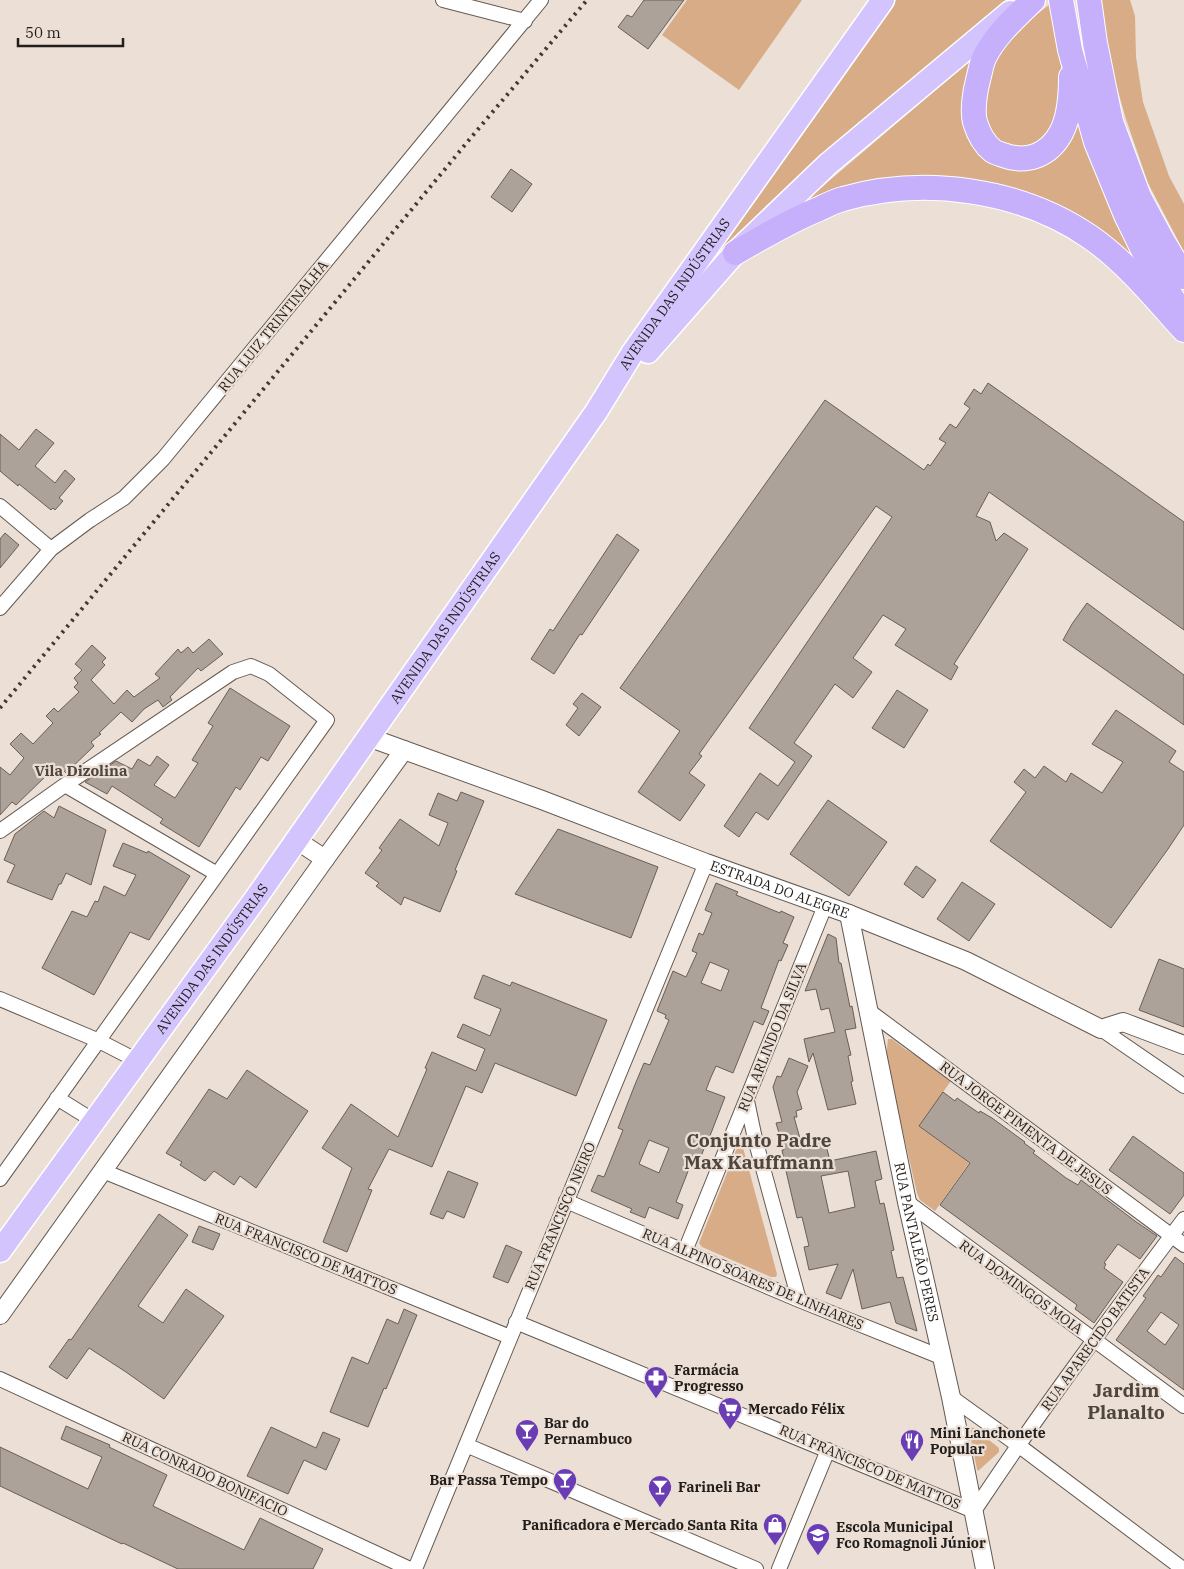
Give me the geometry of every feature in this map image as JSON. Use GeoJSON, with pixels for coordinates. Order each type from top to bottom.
{"type":"FeatureCollection","features":[{"type":"Feature","properties":{"kind":"highway"},"geometry":{"type":"LineString","coordinates":[[1033,0],[995,40],[983,60],[975,92],[974,120],[983,141],[994,151],[1010,158],[1025,159],[1036,157],[1050,148],[1061,132],[1071,98],[1070,50]]}},
{"type":"Feature","properties":{"kind":"highway"},"geometry":{"type":"LineString","coordinates":[[1062,0],[1070,50],[1096,142],[1126,215],[1146,256],[1184,316]]}},
{"type":"Feature","properties":{"kind":"highway"},"geometry":{"type":"LineString","coordinates":[[1089,0],[1095,43],[1111,122],[1139,197],[1184,277]]}},
{"type":"Feature","properties":{"kind":"highway"},"geometry":{"type":"LineString","coordinates":[[735,253],[792,220],[843,199],[904,187],[954,188],[1036,208],[1068,223],[1092,238],[1117,259],[1184,330]]}},
{"type":"Feature","properties":{"kind":"main road","name":"AVENIDA DAS INDÚSTRIAS"},"geometry":{"type":"LineString","coordinates":[[0,1251],[296,840],[596,412],[633,352],[883,0]]}},
{"type":"Feature","properties":{"kind":"main road"},"geometry":{"type":"LineString","coordinates":[[596,412],[735,253],[828,164],[1024,0]]}},
{"type":"Feature","properties":{"kind":"street"},"geometry":{"type":"LineString","coordinates":[[443,0],[525,21]]}},
{"type":"Feature","properties":{"kind":"street","name":"RUA LUIZ TRINTINALHA"},"geometry":{"type":"LineString","coordinates":[[0,608],[51,549],[124,498],[163,460],[525,21],[540,0]]}},
{"type":"Feature","properties":{"kind":"street"},"geometry":{"type":"LineString","coordinates":[[0,506],[51,549]]}},
{"type":"Feature","properties":{"kind":"street"},"geometry":{"type":"LineString","coordinates":[[0,831],[233,672],[251,666],[269,674],[327,720],[97,1040],[0,1179]]}},
{"type":"Feature","properties":{"kind":"street","name":"ESTRADA DO ALEGRE"},"geometry":{"type":"LineString","coordinates":[[368,737],[551,803],[706,863],[849,914],[966,961],[1101,1029]]}},
{"type":"Feature","properties":{"kind":"street"},"geometry":{"type":"LineString","coordinates":[[0,1315],[324,859],[404,750]]}},
{"type":"Feature","properties":{"kind":"street"},"geometry":{"type":"LineString","coordinates":[[65,785],[217,874]]}},
{"type":"Feature","properties":{"kind":"street"},"geometry":{"type":"LineString","coordinates":[[296,840],[324,859]]}},
{"type":"Feature","properties":{"kind":"street","name":"RUA FRANCISCO NEIRO"},"geometry":{"type":"LineString","coordinates":[[415,1569],[706,863]]}},
{"type":"Feature","properties":{"kind":"street","name":"RUA ARLINDO DA SILVA"},"geometry":{"type":"LineString","coordinates":[[685,1251],[825,906]]}},
{"type":"Feature","properties":{"kind":"street","name":"RUA PANTALEÃO PERES"},"geometry":{"type":"LineString","coordinates":[[849,914],[907,1202],[951,1397],[985,1569]]}},
{"type":"Feature","properties":{"kind":"street"},"geometry":{"type":"LineString","coordinates":[[0,999],[97,1040],[138,1061]]}},
{"type":"Feature","properties":{"kind":"street","name":"RUA JORGE PIMENTA DE JESUS"},"geometry":{"type":"LineString","coordinates":[[869,1011],[1184,1245]]}},
{"type":"Feature","properties":{"kind":"street"},"geometry":{"type":"LineString","coordinates":[[1101,1029],[1123,1022],[1184,1045]]}},
{"type":"Feature","properties":{"kind":"street"},"geometry":{"type":"LineString","coordinates":[[1101,1029],[1184,1086]]}},
{"type":"Feature","properties":{"kind":"street"},"geometry":{"type":"LineString","coordinates":[[57,1098],[94,1121]]}},
{"type":"Feature","properties":{"kind":"street"},"geometry":{"type":"LineString","coordinates":[[746,1101],[799,1300]]}},
{"type":"Feature","properties":{"kind":"street","name":"RUA FRANCISCO DE MATTOS"},"geometry":{"type":"LineString","coordinates":[[103,1171],[510,1337]]}},
{"type":"Feature","properties":{"kind":"street","name":"RUA ALPINO SOARES DE LINHARES"},"geometry":{"type":"LineString","coordinates":[[566,1201],[799,1300],[941,1357]]}},
{"type":"Feature","properties":{"kind":"street","name":"RUA DOMINGOS MOIA"},"geometry":{"type":"LineString","coordinates":[[907,1202],[1184,1406]]}},
{"type":"Feature","properties":{"kind":"street","name":"RUA APARECIDO BATISTA"},"geometry":{"type":"LineString","coordinates":[[974,1511],[1018,1444],[1184,1219]]}},
{"type":"Feature","properties":{"kind":"street","name":"RUA FRANCISCO DE MATTOS"},"geometry":{"type":"LineString","coordinates":[[516,1322],[974,1511]]}},
{"type":"Feature","properties":{"kind":"street","name":"RUA CONRADO BONIFACIO"},"geometry":{"type":"LineString","coordinates":[[0,1379],[410,1569]]}},
{"type":"Feature","properties":{"kind":"street"},"geometry":{"type":"LineString","coordinates":[[951,1397],[1018,1444],[1183,1569]]}},
{"type":"Feature","properties":{"kind":"street"},"geometry":{"type":"LineString","coordinates":[[466,1446],[756,1569]]}},
{"type":"Feature","properties":{"kind":"street"},"geometry":{"type":"LineString","coordinates":[[779,1569],[828,1450]]}},
{"type":"Feature","properties":{"kind":"shaded area"},"geometry":{"type":"Polygon","coordinates":[[[687,0],[802,0],[739,90],[662,35],[687,0]]]}},
{"type":"Feature","properties":{"kind":"shaded area"},"geometry":{"type":"Polygon","coordinates":[[[896,0],[1013,0],[691,294],[698,275],[896,0]]]}},
{"type":"Feature","properties":{"kind":"shaded area"},"geometry":{"type":"Polygon","coordinates":[[[1101,0],[1130,0],[1135,16],[1136,57],[1143,102],[1169,176],[1184,204],[1184,252],[1148,183],[1126,119],[1111,67],[1101,15],[1101,0]]]}},
{"type":"Feature","properties":{"kind":"shaded area"},"geometry":{"type":"Polygon","coordinates":[[[1049,5],[1062,73],[1062,98],[1053,127],[1044,141],[1019,149],[996,141],[984,119],[989,72],[1004,46],[1024,24],[1049,5]]]}},
{"type":"Feature","properties":{"kind":"shaded area"},"geometry":{"type":"Polygon","coordinates":[[[985,48],[969,122],[1031,167],[1076,110],[1148,280],[997,188],[802,204],[985,48]]]}},
{"type":"Feature","properties":{"kind":"shaded area"},"geometry":{"type":"Polygon","coordinates":[[[888,1039],[892,1039],[953,1078],[919,1126],[969,1163],[935,1211],[920,1200],[917,1193],[886,1058],[888,1039]]]}},
{"type":"Feature","properties":{"kind":"shaded area"},"geometry":{"type":"Polygon","coordinates":[[[739,1143],[742,1144],[777,1274],[776,1277],[771,1277],[702,1247],[699,1243],[739,1143]]]}},
{"type":"Feature","properties":{"kind":"shaded area"},"geometry":{"type":"Polygon","coordinates":[[[970,1427],[974,1428],[999,1448],[999,1452],[978,1471],[969,1430],[970,1427]]]}},
{"type":"Feature","properties":{"kind":"building"},"geometry":{"type":"Polygon","coordinates":[[[644,0],[684,0],[648,49],[618,27],[627,15],[632,17],[644,0]]]}},
{"type":"Feature","properties":{"kind":"building"},"geometry":{"type":"Polygon","coordinates":[[[511,169],[532,184],[512,212],[491,197],[511,169]]]}},
{"type":"Feature","properties":{"kind":"building"},"geometry":{"type":"Polygon","coordinates":[[[988,383],[1184,522],[1184,630],[989,492],[976,516],[990,522],[996,541],[1004,533],[1028,549],[954,664],[958,667],[951,680],[895,645],[906,629],[883,615],[853,658],[872,672],[853,698],[835,684],[794,743],[812,756],[768,820],[756,812],[739,837],[724,826],[760,773],[778,786],[795,762],[749,728],[892,517],[876,506],[699,754],[702,756],[689,773],[705,785],[680,821],[638,792],[680,731],[620,688],[825,400],[924,470],[928,464],[930,466],[946,443],[939,439],[950,424],[956,428],[970,408],[964,404],[974,389],[981,394],[988,383]]]}},
{"type":"Feature","properties":{"kind":"building"},"geometry":{"type":"Polygon","coordinates":[[[36,429],[54,443],[35,466],[55,483],[65,470],[75,479],[59,498],[63,501],[55,510],[53,508],[51,510],[0,471],[0,434],[19,450],[36,429]]]}},
{"type":"Feature","properties":{"kind":"building"},"geometry":{"type":"Polygon","coordinates":[[[5,533],[19,545],[0,568],[0,539],[5,533]]]}},
{"type":"Feature","properties":{"kind":"building"},"geometry":{"type":"Polygon","coordinates":[[[617,534],[639,550],[554,674],[531,659],[550,629],[553,631],[617,534]]]}},
{"type":"Feature","properties":{"kind":"building"},"geometry":{"type":"Polygon","coordinates":[[[1087,603],[1184,675],[1184,725],[1063,640],[1087,603]]]}},
{"type":"Feature","properties":{"kind":"building"},"geometry":{"type":"Polygon","coordinates":[[[209,639],[223,654],[201,671],[198,668],[170,697],[172,700],[163,707],[158,700],[144,709],[132,722],[121,712],[91,742],[94,746],[66,773],[63,770],[52,778],[48,774],[16,805],[12,802],[0,815],[0,767],[10,775],[24,758],[10,744],[21,733],[33,744],[53,723],[46,716],[54,708],[58,712],[79,692],[74,687],[78,683],[74,678],[82,670],[75,664],[92,645],[106,658],[102,662],[105,665],[91,680],[114,704],[127,690],[134,697],[160,678],[155,674],[178,649],[181,653],[188,647],[193,653],[209,639]]]}},
{"type":"Feature","properties":{"kind":"building"},"geometry":{"type":"Polygon","coordinates":[[[230,688],[290,726],[268,761],[261,757],[240,790],[236,787],[199,847],[160,823],[163,819],[112,786],[107,794],[85,782],[116,761],[132,769],[138,759],[150,766],[157,756],[169,765],[154,785],[175,798],[198,763],[192,760],[213,726],[208,723],[230,688]]]}},
{"type":"Feature","properties":{"kind":"building"},"geometry":{"type":"Polygon","coordinates":[[[897,690],[928,710],[904,748],[872,728],[897,690]]]}},
{"type":"Feature","properties":{"kind":"building"},"geometry":{"type":"Polygon","coordinates":[[[582,693],[601,707],[579,736],[566,725],[578,708],[573,704],[582,693]]]}},
{"type":"Feature","properties":{"kind":"building"},"geometry":{"type":"Polygon","coordinates":[[[1116,710],[1176,751],[1169,762],[1184,772],[1184,825],[1111,928],[990,841],[1026,792],[1014,782],[1024,769],[1035,778],[1044,766],[1066,782],[1071,773],[1102,793],[1123,762],[1092,744],[1116,710]]]}},
{"type":"Feature","properties":{"kind":"building"},"geometry":{"type":"Polygon","coordinates":[[[461,792],[484,801],[455,870],[457,871],[440,912],[404,897],[401,905],[376,886],[379,883],[365,873],[382,850],[379,848],[400,819],[439,846],[448,823],[429,815],[438,793],[457,801],[461,792]]]}},
{"type":"Feature","properties":{"kind":"building"},"geometry":{"type":"Polygon","coordinates":[[[828,800],[887,842],[849,896],[790,854],[828,800]]]}},
{"type":"Feature","properties":{"kind":"building"},"geometry":{"type":"Polygon","coordinates":[[[59,806],[106,830],[91,885],[66,873],[52,900],[7,882],[15,865],[4,860],[15,834],[44,811],[54,818],[59,806]]]}},
{"type":"Feature","properties":{"kind":"building"},"geometry":{"type":"Polygon","coordinates":[[[558,829],[658,867],[631,938],[515,894],[558,829]]]}},
{"type":"Feature","properties":{"kind":"building"},"geometry":{"type":"Polygon","coordinates":[[[123,843],[147,853],[148,851],[190,876],[149,940],[130,932],[94,995],[42,968],[72,911],[87,917],[95,901],[98,902],[104,886],[125,896],[136,875],[113,866],[123,843]]]}},
{"type":"Feature","properties":{"kind":"building"},"geometry":{"type":"Polygon","coordinates":[[[916,866],[936,880],[923,898],[904,884],[916,866]]]}},
{"type":"Feature","properties":{"kind":"building"},"geometry":{"type":"Polygon","coordinates":[[[962,882],[995,904],[969,941],[937,919],[962,882]]]}},
{"type":"Feature","properties":{"kind":"building"},"geometry":{"type":"Polygon","coordinates":[[[716,883],[738,892],[736,895],[794,917],[783,943],[788,945],[781,961],[779,960],[761,1008],[769,1011],[763,1025],[754,1021],[733,1073],[716,1066],[706,1090],[725,1097],[700,1159],[694,1156],[676,1202],[683,1205],[678,1219],[649,1207],[645,1218],[630,1212],[632,1209],[591,1191],[598,1175],[604,1177],[623,1130],[618,1128],[634,1087],[644,1063],[650,1065],[669,1020],[665,1018],[666,1015],[657,1011],[673,971],[686,977],[697,953],[692,951],[699,933],[703,935],[712,913],[705,910],[716,883]],[[710,962],[701,983],[721,991],[729,970],[710,962]],[[649,1140],[639,1164],[659,1173],[669,1148],[649,1140]]]}},
{"type":"Feature","properties":{"kind":"building"},"geometry":{"type":"Polygon","coordinates":[[[828,934],[836,938],[839,963],[841,963],[856,1028],[845,1030],[851,1055],[848,1056],[856,1104],[828,1110],[813,1053],[809,1062],[804,1039],[835,1032],[829,1008],[821,1010],[816,989],[805,991],[828,934]]]}},
{"type":"Feature","properties":{"kind":"building"},"geometry":{"type":"Polygon","coordinates":[[[1159,959],[1184,969],[1184,1027],[1139,1010],[1159,959]]]}},
{"type":"Feature","properties":{"kind":"building"},"geometry":{"type":"Polygon","coordinates":[[[483,975],[510,986],[512,982],[607,1020],[576,1096],[495,1063],[482,1093],[466,1086],[432,1167],[389,1149],[368,1189],[372,1190],[347,1252],[323,1242],[352,1168],[322,1148],[351,1104],[398,1137],[427,1069],[425,1068],[432,1052],[476,1071],[485,1049],[457,1037],[463,1024],[490,1036],[501,1009],[474,998],[483,975]]]}},
{"type":"Feature","properties":{"kind":"building"},"geometry":{"type":"Polygon","coordinates":[[[789,1058],[808,1066],[797,1092],[802,1109],[796,1111],[797,1117],[794,1117],[801,1142],[824,1137],[830,1161],[876,1151],[882,1179],[875,1181],[880,1204],[884,1203],[894,1250],[891,1251],[897,1278],[903,1277],[917,1331],[896,1323],[890,1302],[862,1309],[853,1269],[841,1299],[826,1293],[838,1264],[809,1270],[804,1247],[809,1246],[802,1217],[797,1218],[782,1150],[784,1150],[776,1123],[782,1122],[773,1087],[777,1076],[781,1077],[789,1058]],[[848,1171],[821,1176],[829,1213],[855,1207],[848,1171]]]}},
{"type":"Feature","properties":{"kind":"building"},"geometry":{"type":"Polygon","coordinates":[[[247,1070],[308,1111],[256,1188],[240,1176],[234,1185],[214,1171],[205,1181],[180,1165],[182,1162],[166,1153],[209,1089],[227,1099],[247,1070]]]}},
{"type":"Feature","properties":{"kind":"building"},"geometry":{"type":"Polygon","coordinates":[[[943,1092],[955,1101],[957,1098],[979,1113],[980,1111],[992,1118],[1025,1142],[1035,1151],[1033,1153],[1066,1178],[1078,1185],[1081,1180],[1157,1236],[1140,1259],[1118,1244],[1104,1263],[1106,1264],[1104,1268],[1123,1282],[1094,1323],[1075,1309],[1077,1305],[940,1205],[970,1163],[919,1126],[943,1092]]]}},
{"type":"Feature","properties":{"kind":"building"},"geometry":{"type":"Polygon","coordinates":[[[1133,1136],[1184,1173],[1184,1195],[1170,1214],[1109,1170],[1133,1136]]]}},
{"type":"Feature","properties":{"kind":"building"},"geometry":{"type":"Polygon","coordinates":[[[448,1171],[478,1183],[464,1218],[447,1211],[443,1219],[430,1214],[448,1171]]]}},
{"type":"Feature","properties":{"kind":"building"},"geometry":{"type":"Polygon","coordinates":[[[159,1214],[188,1235],[138,1306],[163,1323],[186,1289],[224,1316],[164,1399],[89,1348],[67,1379],[49,1367],[69,1339],[71,1340],[159,1214]]]}},
{"type":"Feature","properties":{"kind":"building"},"geometry":{"type":"Polygon","coordinates":[[[199,1226],[220,1234],[213,1250],[192,1242],[199,1226]]]}},
{"type":"Feature","properties":{"kind":"building"},"geometry":{"type":"Polygon","coordinates":[[[506,1245],[522,1252],[508,1283],[493,1277],[506,1245]]]}},
{"type":"Feature","properties":{"kind":"building"},"geometry":{"type":"Polygon","coordinates":[[[1175,1257],[1184,1264],[1184,1390],[1116,1340],[1146,1298],[1143,1296],[1158,1275],[1161,1277],[1175,1257]],[[1161,1312],[1147,1331],[1165,1345],[1179,1325],[1161,1312]]]}},
{"type":"Feature","properties":{"kind":"building"},"geometry":{"type":"Polygon","coordinates":[[[404,1309],[417,1315],[368,1427],[330,1412],[352,1357],[368,1364],[387,1319],[398,1324],[404,1309]]]}},
{"type":"Feature","properties":{"kind":"building"},"geometry":{"type":"Polygon","coordinates":[[[66,1426],[110,1445],[109,1447],[167,1475],[153,1506],[244,1550],[260,1518],[323,1549],[313,1569],[178,1569],[0,1486],[0,1447],[88,1489],[102,1457],[61,1439],[66,1426]]]}},
{"type":"Feature","properties":{"kind":"building"},"geometry":{"type":"Polygon","coordinates":[[[271,1427],[316,1448],[323,1432],[340,1439],[326,1470],[304,1460],[288,1494],[247,1476],[271,1427]]]}},
{"type":"Feature","properties":{"kind":"railway"},"geometry":{"type":"LineString","coordinates":[[0,708],[587,0]]}},
{"type":"Feature","properties":{"kind":"place","name":"Farmácia Progresso"},"geometry":{"type":"Point","coordinates":[656,1399]}},
{"type":"Feature","properties":{"kind":"place","name":"Mercado Félix"},"geometry":{"type":"Point","coordinates":[730,1430]}},
{"type":"Feature","properties":{"kind":"place","name":"Bar do Pernambuco"},"geometry":{"type":"Point","coordinates":[527,1452]}},
{"type":"Feature","properties":{"kind":"place","name":"Mini Lanchonete Popular"},"geometry":{"type":"Point","coordinates":[912,1462]}},
{"type":"Feature","properties":{"kind":"place","name":"Bar Passa Tempo"},"geometry":{"type":"Point","coordinates":[565,1501]}},
{"type":"Feature","properties":{"kind":"place","name":"Farineli Bar"},"geometry":{"type":"Point","coordinates":[660,1508]}},
{"type":"Feature","properties":{"kind":"place","name":"Panificadora e Mercado Santa Rita"},"geometry":{"type":"Point","coordinates":[775,1546]}},
{"type":"Feature","properties":{"kind":"place","name":"Escola Municipal Fco Romagnoli Júnior"},"geometry":{"type":"Point","coordinates":[818,1556]}},
{"type":"Feature","properties":{"kind":"district","name":"Vila Dizolina"},"geometry":{"type":"Point","coordinates":[81,771]}},
{"type":"Feature","properties":{"kind":"district","name":"Conjunto Padre Max Kauffmann"},"geometry":{"type":"Point","coordinates":[759,1151]}},
{"type":"Feature","properties":{"kind":"district","name":"Jardim Planalto"},"geometry":{"type":"Point","coordinates":[1126,1401]}}]}
